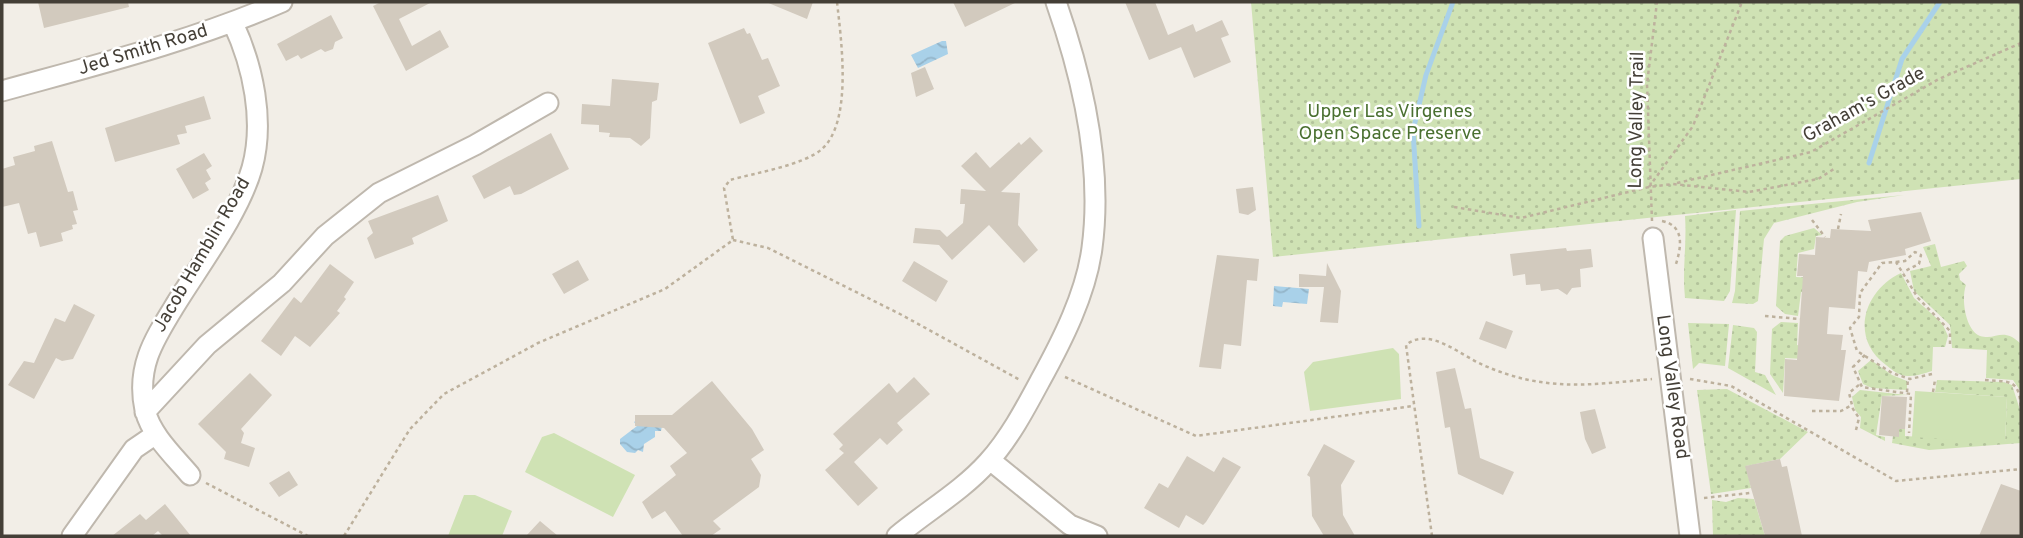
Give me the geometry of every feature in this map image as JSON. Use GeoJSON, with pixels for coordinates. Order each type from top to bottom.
{"type":"FeatureCollection","features":[{"type":"Feature","properties":{"kind":"street","name":"Jed Smith Road"},"geometry":{"type":"LineString","coordinates":[[2,91],[233,23],[282,2]]}},
{"type":"Feature","properties":{"kind":"street"},"geometry":{"type":"LineString","coordinates":[[897,536],[966,485],[990,460],[1060,344],[1079,294],[1092,250],[1095,201],[1087,120],[1067,34],[1056,2]]}},
{"type":"Feature","properties":{"kind":"street","name":"Jacob Hamblin Road"},"geometry":{"type":"LineString","coordinates":[[190,475],[156,434],[145,412],[141,380],[148,349],[234,207],[252,168],[257,113],[248,60],[233,23]]}},
{"type":"Feature","properties":{"kind":"street"},"geometry":{"type":"LineString","coordinates":[[145,412],[207,345],[282,283],[325,236],[379,193],[475,145],[548,103]]}},
{"type":"Feature","properties":{"kind":"street","name":"Long Valley Road"},"geometry":{"type":"LineString","coordinates":[[1653,238],[1690,536]]}},
{"type":"Feature","properties":{"kind":"street"},"geometry":{"type":"LineString","coordinates":[[72,536],[134,449],[156,434]]}},
{"type":"Feature","properties":{"kind":"street"},"geometry":{"type":"LineString","coordinates":[[990,460],[1070,525],[1097,536]]}},
{"type":"Feature","properties":{"kind":"path"},"geometry":{"type":"LineString","coordinates":[[733,240],[724,188],[730,180],[810,156],[823,148],[833,133],[842,94],[843,51],[837,2]]}},
{"type":"Feature","properties":{"kind":"path","name":"Long Valley Trail"},"geometry":{"type":"LineString","coordinates":[[1653,238],[1647,84],[1657,2]]}},
{"type":"Feature","properties":{"kind":"path"},"geometry":{"type":"LineString","coordinates":[[1649,187],[1693,126],[1742,2]]}},
{"type":"Feature","properties":{"kind":"path","name":"Graham's Grade"},"geometry":{"type":"LineString","coordinates":[[1673,184],[1811,152],[1939,79],[2021,43]]}},
{"type":"Feature","properties":{"kind":"path"},"geometry":{"type":"LineString","coordinates":[[1454,207],[1521,218],[1649,187],[1673,184],[1749,192],[1818,179],[1834,169]]}},
{"type":"Feature","properties":{"kind":"path"},"geometry":{"type":"LineString","coordinates":[[1838,229],[1841,214]]}},
{"type":"Feature","properties":{"kind":"path"},"geometry":{"type":"LineString","coordinates":[[1812,220],[1825,237]]}},
{"type":"Feature","properties":{"kind":"path"},"geometry":{"type":"LineString","coordinates":[[344,536],[410,429],[444,394],[519,352],[665,289],[733,240],[768,248],[901,314],[1017,380],[1067,376],[1196,436],[1413,405]]}},
{"type":"Feature","properties":{"kind":"path"},"geometry":{"type":"LineString","coordinates":[[1903,272],[1919,264],[1922,255],[1915,252],[1905,261],[1882,262],[1860,293],[1859,317],[1850,328],[1857,351],[1892,373],[1908,378],[1932,374]]}},
{"type":"Feature","properties":{"kind":"path"},"geometry":{"type":"LineString","coordinates":[[1896,262],[1898,270],[1903,272],[1918,298],[1950,331],[1950,348]]}},
{"type":"Feature","properties":{"kind":"path"},"geometry":{"type":"LineString","coordinates":[[1765,316],[1800,319]]}},
{"type":"Feature","properties":{"kind":"path"},"geometry":{"type":"LineString","coordinates":[[1433,536],[1406,345],[1414,338],[1430,338],[1485,366],[1562,387],[1671,377],[1731,386],[1896,481],[2021,469]]}},
{"type":"Feature","properties":{"kind":"path"},"geometry":{"type":"LineString","coordinates":[[1865,355],[1853,367],[1860,384],[1869,390],[1911,394],[1909,433]]}},
{"type":"Feature","properties":{"kind":"path"},"geometry":{"type":"LineString","coordinates":[[1907,393],[1908,378]]}},
{"type":"Feature","properties":{"kind":"path"},"geometry":{"type":"LineString","coordinates":[[1933,392],[1935,380]]}},
{"type":"Feature","properties":{"kind":"path"},"geometry":{"type":"LineString","coordinates":[[1986,380],[2009,380],[2017,387],[2021,408]]}},
{"type":"Feature","properties":{"kind":"path"},"geometry":{"type":"LineString","coordinates":[[1856,430],[1859,418],[1849,393],[1860,384]]}},
{"type":"Feature","properties":{"kind":"path"},"geometry":{"type":"LineString","coordinates":[[1812,411],[1841,411],[1852,405]]}},
{"type":"Feature","properties":{"kind":"path"},"geometry":{"type":"LineString","coordinates":[[190,475],[308,536]]}},
{"type":"Feature","properties":{"kind":"path"},"geometry":{"type":"LineString","coordinates":[[1704,498],[1750,493]]}},
{"type":"Feature","properties":{"kind":"green space","name":"Upper Las Virgenes Open Space Preserve"},"geometry":{"type":"Polygon","coordinates":[[[1251,2],[2021,2],[2021,179],[1273,257],[1251,2]]]}},
{"type":"Feature","properties":{"kind":"green space"},"geometry":{"type":"Polygon","coordinates":[[[1904,195],[1857,202],[1774,223],[1764,239],[1758,301],[1753,304],[1732,303],[1740,211],[1904,195]]]}},
{"type":"Feature","properties":{"kind":"green space"},"geometry":{"type":"Polygon","coordinates":[[[1736,210],[1730,291],[1724,301],[1685,298],[1685,216],[1736,210]]]}},
{"type":"Feature","properties":{"kind":"green space"},"geometry":{"type":"Polygon","coordinates":[[[1814,228],[1822,235],[1816,236],[1814,249],[1798,253],[1796,277],[1816,278],[1815,293],[1801,292],[1798,316],[1785,314],[1776,306],[1780,241],[1785,236],[1814,228]]]}},
{"type":"Feature","properties":{"kind":"green space"},"geometry":{"type":"Polygon","coordinates":[[[1935,244],[1941,267],[1964,261],[1967,266],[1959,274],[1960,280],[1966,285],[1966,313],[1975,333],[1986,337],[2009,336],[2021,344],[2021,392],[2013,380],[1986,378],[1987,350],[1952,348],[1950,325],[1914,291],[1910,271],[1931,266],[1923,247],[1935,244]]]}},
{"type":"Feature","properties":{"kind":"green space"},"geometry":{"type":"Polygon","coordinates":[[[1901,273],[1914,298],[1942,323],[1948,336],[1945,347],[1933,347],[1932,371],[1913,376],[1903,376],[1886,365],[1868,342],[1865,329],[1870,302],[1888,281],[1901,273]]]}},
{"type":"Feature","properties":{"kind":"green space"},"geometry":{"type":"Polygon","coordinates":[[[1781,322],[1798,323],[1797,345],[1805,347],[1804,359],[1785,358],[1783,393],[1770,374],[1772,329],[1781,322]]]}},
{"type":"Feature","properties":{"kind":"green space"},"geometry":{"type":"Polygon","coordinates":[[[1688,323],[1729,324],[1725,366],[1699,363],[1693,369],[1688,323]]]}},
{"type":"Feature","properties":{"kind":"green space"},"geometry":{"type":"Polygon","coordinates":[[[1733,325],[1754,328],[1757,332],[1755,372],[1765,375],[1776,395],[1728,368],[1733,325]]]}},
{"type":"Feature","properties":{"kind":"green space"},"geometry":{"type":"Polygon","coordinates":[[[1393,348],[1399,354],[1401,399],[1310,411],[1304,372],[1313,362],[1393,348]]]}},
{"type":"Feature","properties":{"kind":"green space"},"geometry":{"type":"Polygon","coordinates":[[[1871,360],[1892,375],[1907,381],[1907,390],[1872,388],[1863,384],[1858,371],[1871,360]]]}},
{"type":"Feature","properties":{"kind":"green space"},"geometry":{"type":"Polygon","coordinates":[[[1937,380],[2003,382],[2012,385],[2021,413],[2021,443],[1929,450],[1892,443],[1893,436],[1899,436],[1899,429],[1905,429],[1905,436],[2005,442],[2007,397],[1935,392],[1937,380]]]}},
{"type":"Feature","properties":{"kind":"green space"},"geometry":{"type":"Polygon","coordinates":[[[1727,389],[1808,432],[1780,459],[1746,466],[1751,488],[1711,494],[1697,390],[1727,389]]]}},
{"type":"Feature","properties":{"kind":"green space"},"geometry":{"type":"Polygon","coordinates":[[[1860,390],[1907,395],[1882,396],[1876,435],[1885,437],[1885,441],[1860,428],[1861,417],[1855,410],[1852,397],[1860,390]]]}},
{"type":"Feature","properties":{"kind":"green space"},"geometry":{"type":"Polygon","coordinates":[[[1915,391],[2007,397],[2005,443],[1912,437],[1915,391]]]}},
{"type":"Feature","properties":{"kind":"green space"},"geometry":{"type":"Polygon","coordinates":[[[554,433],[635,475],[613,517],[525,472],[542,437],[554,433]]]}},
{"type":"Feature","properties":{"kind":"green space"},"geometry":{"type":"Polygon","coordinates":[[[464,495],[475,495],[512,511],[502,536],[448,536],[464,495]]]}},
{"type":"Feature","properties":{"kind":"green space"},"geometry":{"type":"Polygon","coordinates":[[[1738,498],[1754,499],[1765,536],[1713,536],[1712,500],[1726,502],[1738,498]]]}},
{"type":"Feature","properties":{"kind":"water"},"geometry":{"type":"Polygon","coordinates":[[[946,41],[948,54],[918,68],[911,55],[946,41]]]}},
{"type":"Feature","properties":{"kind":"water"},"geometry":{"type":"Polygon","coordinates":[[[1274,286],[1309,289],[1307,304],[1283,302],[1282,307],[1273,306],[1274,286]]]}},
{"type":"Feature","properties":{"kind":"water"},"geometry":{"type":"Polygon","coordinates":[[[640,418],[662,426],[661,431],[655,431],[655,437],[644,444],[643,452],[627,452],[620,444],[620,439],[637,426],[634,422],[640,418]]]}},
{"type":"Feature","properties":{"kind":"building"},"geometry":{"type":"Polygon","coordinates":[[[38,2],[128,2],[129,7],[44,28],[38,2]]]}},
{"type":"Feature","properties":{"kind":"building"},"geometry":{"type":"Polygon","coordinates":[[[381,2],[432,2],[399,19],[412,46],[440,30],[449,47],[406,71],[373,6],[381,2]]]}},
{"type":"Feature","properties":{"kind":"building"},"geometry":{"type":"Polygon","coordinates":[[[766,2],[813,2],[807,19],[766,2]]]}},
{"type":"Feature","properties":{"kind":"building"},"geometry":{"type":"Polygon","coordinates":[[[953,2],[1017,2],[965,27],[953,2]]]}},
{"type":"Feature","properties":{"kind":"building"},"geometry":{"type":"Polygon","coordinates":[[[1125,2],[1155,2],[1168,35],[1193,24],[1196,32],[1222,20],[1229,35],[1221,38],[1231,62],[1194,78],[1181,47],[1149,60],[1125,2]]]}},
{"type":"Feature","properties":{"kind":"building"},"geometry":{"type":"Polygon","coordinates":[[[331,15],[343,38],[335,42],[333,49],[325,52],[321,49],[301,59],[298,55],[286,61],[277,44],[331,15]]]}},
{"type":"Feature","properties":{"kind":"building"},"geometry":{"type":"Polygon","coordinates":[[[744,28],[747,34],[750,33],[762,60],[768,58],[780,86],[758,96],[765,113],[740,124],[708,43],[744,28]]]}},
{"type":"Feature","properties":{"kind":"building"},"geometry":{"type":"Polygon","coordinates":[[[925,67],[934,89],[916,97],[911,73],[925,67]]]}},
{"type":"Feature","properties":{"kind":"building"},"geometry":{"type":"Polygon","coordinates":[[[612,79],[659,83],[657,100],[652,102],[650,138],[641,146],[630,138],[609,137],[610,133],[599,132],[599,125],[581,124],[582,104],[610,106],[612,79]]]}},
{"type":"Feature","properties":{"kind":"building"},"geometry":{"type":"Polygon","coordinates":[[[204,96],[211,119],[185,126],[187,133],[177,135],[180,144],[115,162],[105,128],[204,96]]]}},
{"type":"Feature","properties":{"kind":"building"},"geometry":{"type":"Polygon","coordinates":[[[551,133],[569,169],[521,194],[514,195],[510,186],[484,199],[472,176],[551,133]]]}},
{"type":"Feature","properties":{"kind":"building"},"geometry":{"type":"Polygon","coordinates":[[[1030,137],[1043,151],[1001,192],[1020,193],[1018,225],[1038,250],[1024,263],[989,225],[952,260],[939,245],[913,243],[915,228],[940,230],[947,237],[963,223],[965,204],[960,204],[961,189],[986,191],[961,166],[976,152],[990,168],[1019,142],[1021,145],[1030,137]]]}},
{"type":"Feature","properties":{"kind":"building"},"geometry":{"type":"Polygon","coordinates":[[[52,141],[68,192],[73,191],[78,210],[73,211],[77,224],[72,225],[73,229],[61,233],[63,241],[40,247],[36,232],[28,234],[19,203],[2,207],[2,169],[15,165],[13,157],[35,151],[34,146],[52,141]]]}},
{"type":"Feature","properties":{"kind":"building"},"geometry":{"type":"Polygon","coordinates":[[[204,153],[212,166],[206,170],[211,179],[205,183],[209,190],[193,199],[176,169],[204,153]]]}},
{"type":"Feature","properties":{"kind":"building"},"geometry":{"type":"Polygon","coordinates":[[[1253,187],[1256,210],[1248,215],[1239,213],[1236,189],[1253,187]]]}},
{"type":"Feature","properties":{"kind":"building"},"geometry":{"type":"Polygon","coordinates":[[[438,195],[448,221],[412,238],[414,244],[375,259],[367,238],[373,233],[368,221],[438,195]]]}},
{"type":"Feature","properties":{"kind":"building"},"geometry":{"type":"Polygon","coordinates":[[[1921,212],[1931,241],[1905,249],[1906,255],[1869,262],[1867,272],[1858,271],[1855,309],[1829,307],[1827,334],[1843,335],[1841,350],[1846,350],[1839,401],[1784,396],[1785,359],[1797,360],[1803,276],[1797,276],[1799,254],[1815,255],[1816,237],[1830,238],[1831,229],[1871,231],[1868,220],[1921,212]]]}},
{"type":"Feature","properties":{"kind":"building"},"geometry":{"type":"Polygon","coordinates":[[[1566,248],[1567,251],[1591,249],[1593,267],[1580,269],[1581,287],[1572,288],[1567,295],[1558,289],[1541,291],[1540,284],[1526,285],[1525,274],[1513,276],[1510,254],[1566,248]]]}},
{"type":"Feature","properties":{"kind":"building"},"geometry":{"type":"Polygon","coordinates":[[[1217,255],[1259,259],[1257,281],[1247,280],[1241,346],[1224,344],[1221,369],[1199,367],[1217,255]]]}},
{"type":"Feature","properties":{"kind":"building"},"geometry":{"type":"Polygon","coordinates":[[[578,260],[589,280],[564,294],[552,274],[578,260]]]}},
{"type":"Feature","properties":{"kind":"building"},"geometry":{"type":"Polygon","coordinates":[[[914,261],[948,281],[936,302],[902,281],[914,261]]]}},
{"type":"Feature","properties":{"kind":"building"},"geometry":{"type":"Polygon","coordinates":[[[1327,263],[1341,291],[1338,323],[1320,322],[1324,287],[1299,287],[1299,274],[1326,276],[1327,263]]]}},
{"type":"Feature","properties":{"kind":"building"},"geometry":{"type":"Polygon","coordinates":[[[330,264],[354,282],[337,311],[340,313],[310,347],[295,336],[281,356],[261,341],[294,297],[301,303],[330,264]]]}},
{"type":"Feature","properties":{"kind":"building"},"geometry":{"type":"Polygon","coordinates":[[[74,304],[95,315],[73,359],[62,361],[56,358],[34,399],[8,385],[24,361],[34,363],[55,318],[65,322],[74,304]]]}},
{"type":"Feature","properties":{"kind":"building"},"geometry":{"type":"Polygon","coordinates":[[[1486,321],[1513,331],[1506,349],[1479,339],[1486,321]]]}},
{"type":"Feature","properties":{"kind":"building"},"geometry":{"type":"Polygon","coordinates":[[[1455,368],[1465,409],[1471,408],[1480,458],[1514,472],[1503,495],[1458,474],[1450,427],[1445,428],[1436,372],[1455,368]]]}},
{"type":"Feature","properties":{"kind":"building"},"geometry":{"type":"Polygon","coordinates":[[[250,373],[272,395],[241,429],[244,433],[241,443],[255,448],[249,467],[224,459],[226,452],[198,424],[250,373]]]}},
{"type":"Feature","properties":{"kind":"building"},"geometry":{"type":"Polygon","coordinates":[[[914,377],[930,394],[897,423],[903,430],[887,445],[880,438],[854,462],[878,488],[858,506],[825,470],[844,453],[839,449],[843,445],[833,434],[889,383],[897,393],[914,377]]]}},
{"type":"Feature","properties":{"kind":"building"},"geometry":{"type":"Polygon","coordinates":[[[712,381],[752,429],[764,450],[751,459],[761,475],[759,487],[713,521],[721,529],[711,536],[683,536],[665,511],[652,519],[642,502],[676,475],[670,466],[687,453],[664,428],[635,426],[635,415],[672,415],[712,381]]]}},
{"type":"Feature","properties":{"kind":"building"},"geometry":{"type":"Polygon","coordinates":[[[1882,396],[1907,397],[1905,429],[1899,429],[1899,437],[1879,435],[1882,396]]]}},
{"type":"Feature","properties":{"kind":"building"},"geometry":{"type":"Polygon","coordinates":[[[1595,409],[1606,448],[1592,454],[1585,439],[1580,412],[1595,409]]]}},
{"type":"Feature","properties":{"kind":"building"},"geometry":{"type":"Polygon","coordinates":[[[1324,444],[1355,461],[1341,485],[1343,515],[1355,536],[1324,536],[1312,516],[1310,477],[1307,475],[1324,444]]]}},
{"type":"Feature","properties":{"kind":"building"},"geometry":{"type":"Polygon","coordinates":[[[1187,456],[1214,472],[1223,457],[1241,467],[1203,525],[1186,515],[1179,528],[1144,508],[1159,483],[1168,488],[1187,456]]]}},
{"type":"Feature","properties":{"kind":"building"},"geometry":{"type":"Polygon","coordinates":[[[1780,459],[1782,467],[1787,466],[1802,536],[1765,536],[1751,488],[1745,466],[1780,459]]]}},
{"type":"Feature","properties":{"kind":"building"},"geometry":{"type":"Polygon","coordinates":[[[289,471],[298,485],[279,497],[269,483],[289,471]]]}},
{"type":"Feature","properties":{"kind":"building"},"geometry":{"type":"Polygon","coordinates":[[[2001,484],[2021,491],[2021,536],[1979,536],[2001,484]]]}},
{"type":"Feature","properties":{"kind":"building"},"geometry":{"type":"Polygon","coordinates":[[[165,504],[191,536],[163,536],[158,531],[152,536],[112,536],[140,514],[146,520],[165,504]]]}},
{"type":"Feature","properties":{"kind":"building"},"geometry":{"type":"Polygon","coordinates":[[[540,521],[558,536],[526,536],[540,521]]]}},
{"type":"Feature","properties":{"kind":"waterway"},"geometry":{"type":"LineString","coordinates":[[1419,226],[1413,131],[1426,75],[1453,2]]}},
{"type":"Feature","properties":{"kind":"waterway"},"geometry":{"type":"LineString","coordinates":[[1869,163],[1902,59],[1940,2]]}}]}
